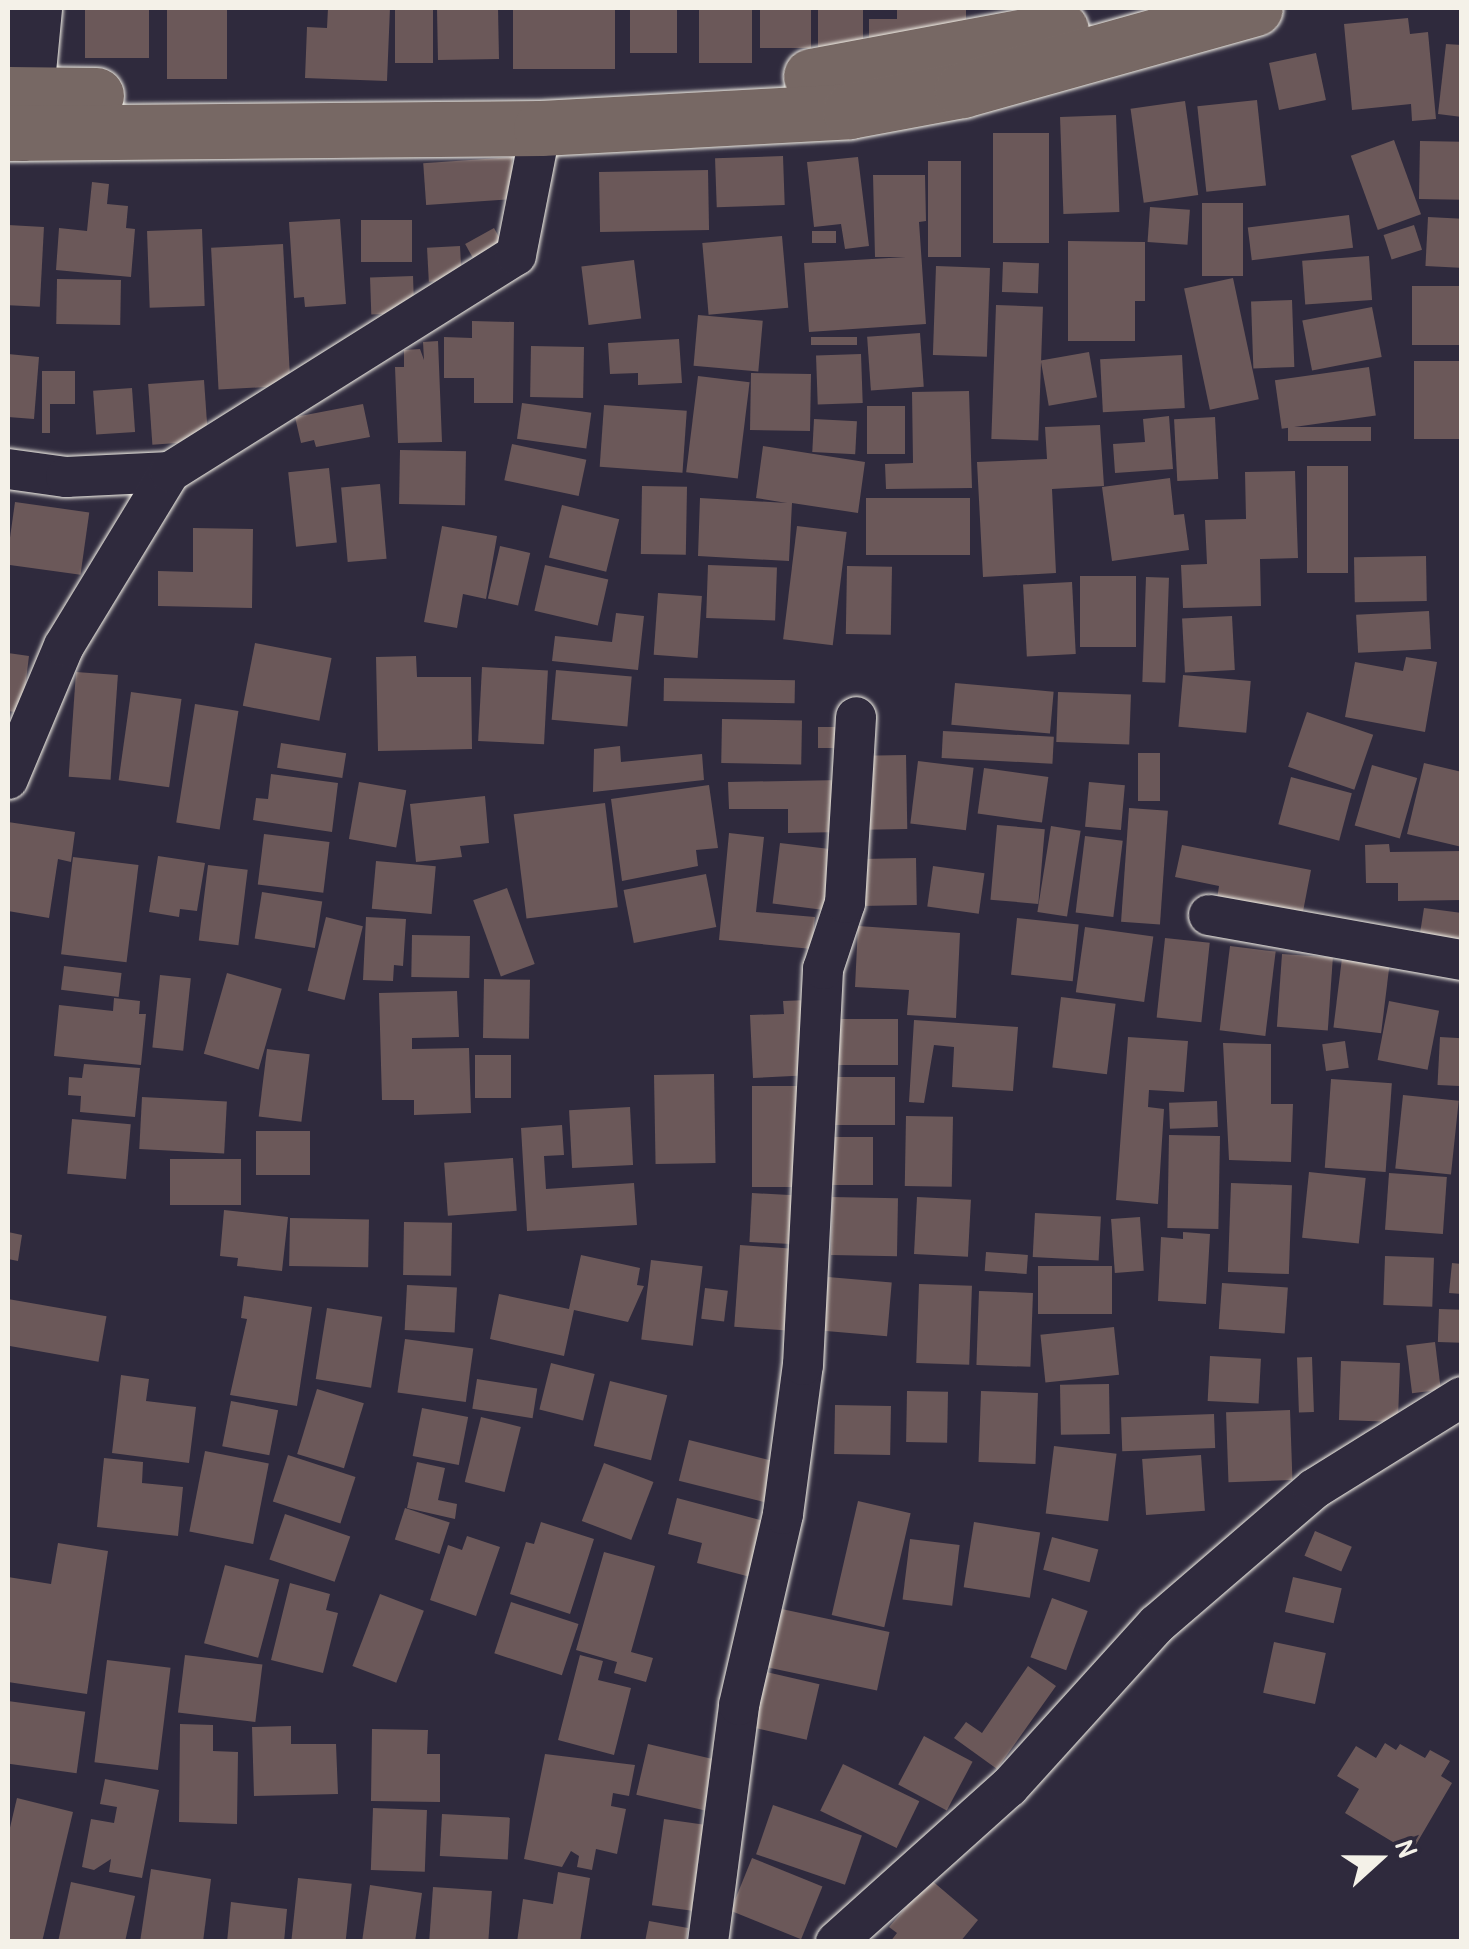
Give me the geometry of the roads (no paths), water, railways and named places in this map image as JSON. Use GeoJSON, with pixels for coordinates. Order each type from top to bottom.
{"type":"FeatureCollection","features":[{"type":"Feature","properties":{"kind":"main road"},"geometry":{"type":"LineString","coordinates":[[16,114],[34,8]]}},
{"type":"Feature","properties":{"kind":"main road"},"geometry":{"type":"LineString","coordinates":[[16,114],[539,92],[850,73],[1059,29],[1130,8]]}},
{"type":"Feature","properties":{"kind":"main road"},"geometry":{"type":"LineString","coordinates":[[16,114],[540,128],[850,111],[962,90],[1255,8]]}},
{"type":"Feature","properties":{"kind":"street"},"geometry":{"type":"LineString","coordinates":[[8,779],[64,646],[170,472],[516,255],[540,128]]}},
{"type":"Feature","properties":{"kind":"street"},"geometry":{"type":"LineString","coordinates":[[8,469],[66,477],[170,472]]}},
{"type":"Feature","properties":{"kind":"street"},"geometry":{"type":"LineString","coordinates":[[708,1942],[736,1723],[783,1514],[803,1365],[823,970],[845,903],[856,717]]}},
{"type":"Feature","properties":{"kind":"street"},"geometry":{"type":"LineString","coordinates":[[1209,916],[1462,960]]}},
{"type":"Feature","properties":{"kind":"street"},"geometry":{"type":"LineString","coordinates":[[836,1942],[1010,1787],[1157,1624],[1314,1489],[1462,1397]]}}]}
